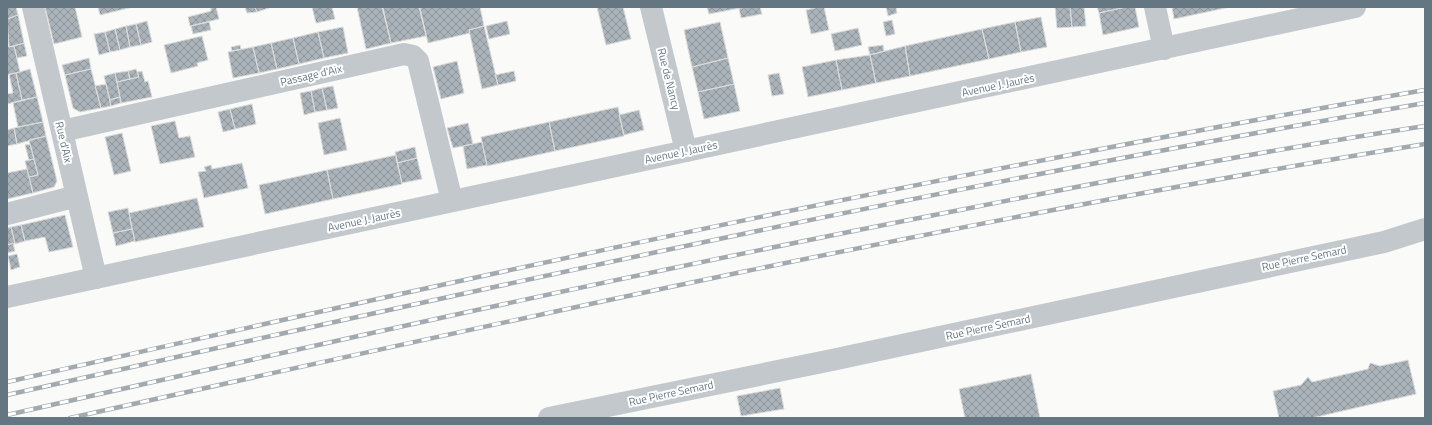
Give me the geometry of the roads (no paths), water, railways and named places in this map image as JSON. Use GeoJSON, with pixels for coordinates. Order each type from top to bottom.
{"type":"FeatureCollection","features":[{"type":"Feature","properties":{"kind":"street","name":"Rue d'Aix"},"geometry":{"type":"LineString","coordinates":[[33,7],[96,278]]}},
{"type":"Feature","properties":{"kind":"street","name":"Rue de Nancy"},"geometry":{"type":"LineString","coordinates":[[651,7],[686,151]]}},
{"type":"Feature","properties":{"kind":"street"},"geometry":{"type":"LineString","coordinates":[[1155,7],[1164,49]]}},
{"type":"Feature","properties":{"kind":"street","name":"Avenue J. Jaurès"},"geometry":{"type":"LineString","coordinates":[[7,297],[1355,7]]}},
{"type":"Feature","properties":{"kind":"street","name":"Passage d'Aix"},"geometry":{"type":"LineString","coordinates":[[62,131],[404,54],[413,56],[418,62],[452,201]]}},
{"type":"Feature","properties":{"kind":"street"},"geometry":{"type":"LineString","coordinates":[[7,214],[77,196]]}},
{"type":"Feature","properties":{"kind":"street","name":"Rue Pierre Semard"},"geometry":{"type":"LineString","coordinates":[[549,418],[825,362],[1384,242],[1425,229]]}},
{"type":"Feature","properties":{"kind":"railway"},"geometry":{"type":"LineString","coordinates":[[7,382],[537,264],[891,190],[1069,155],[1425,90]]}},
{"type":"Feature","properties":{"kind":"railway"},"geometry":{"type":"LineString","coordinates":[[7,395],[360,316],[891,203],[1069,168],[1425,103]]}},
{"type":"Feature","properties":{"kind":"railway"},"geometry":{"type":"LineString","coordinates":[[7,415],[245,361],[721,258],[1192,165],[1425,126]]}},
{"type":"Feature","properties":{"kind":"railway"},"geometry":{"type":"LineString","coordinates":[[70,418],[408,343],[746,271],[1085,204],[1425,144]]}}]}
